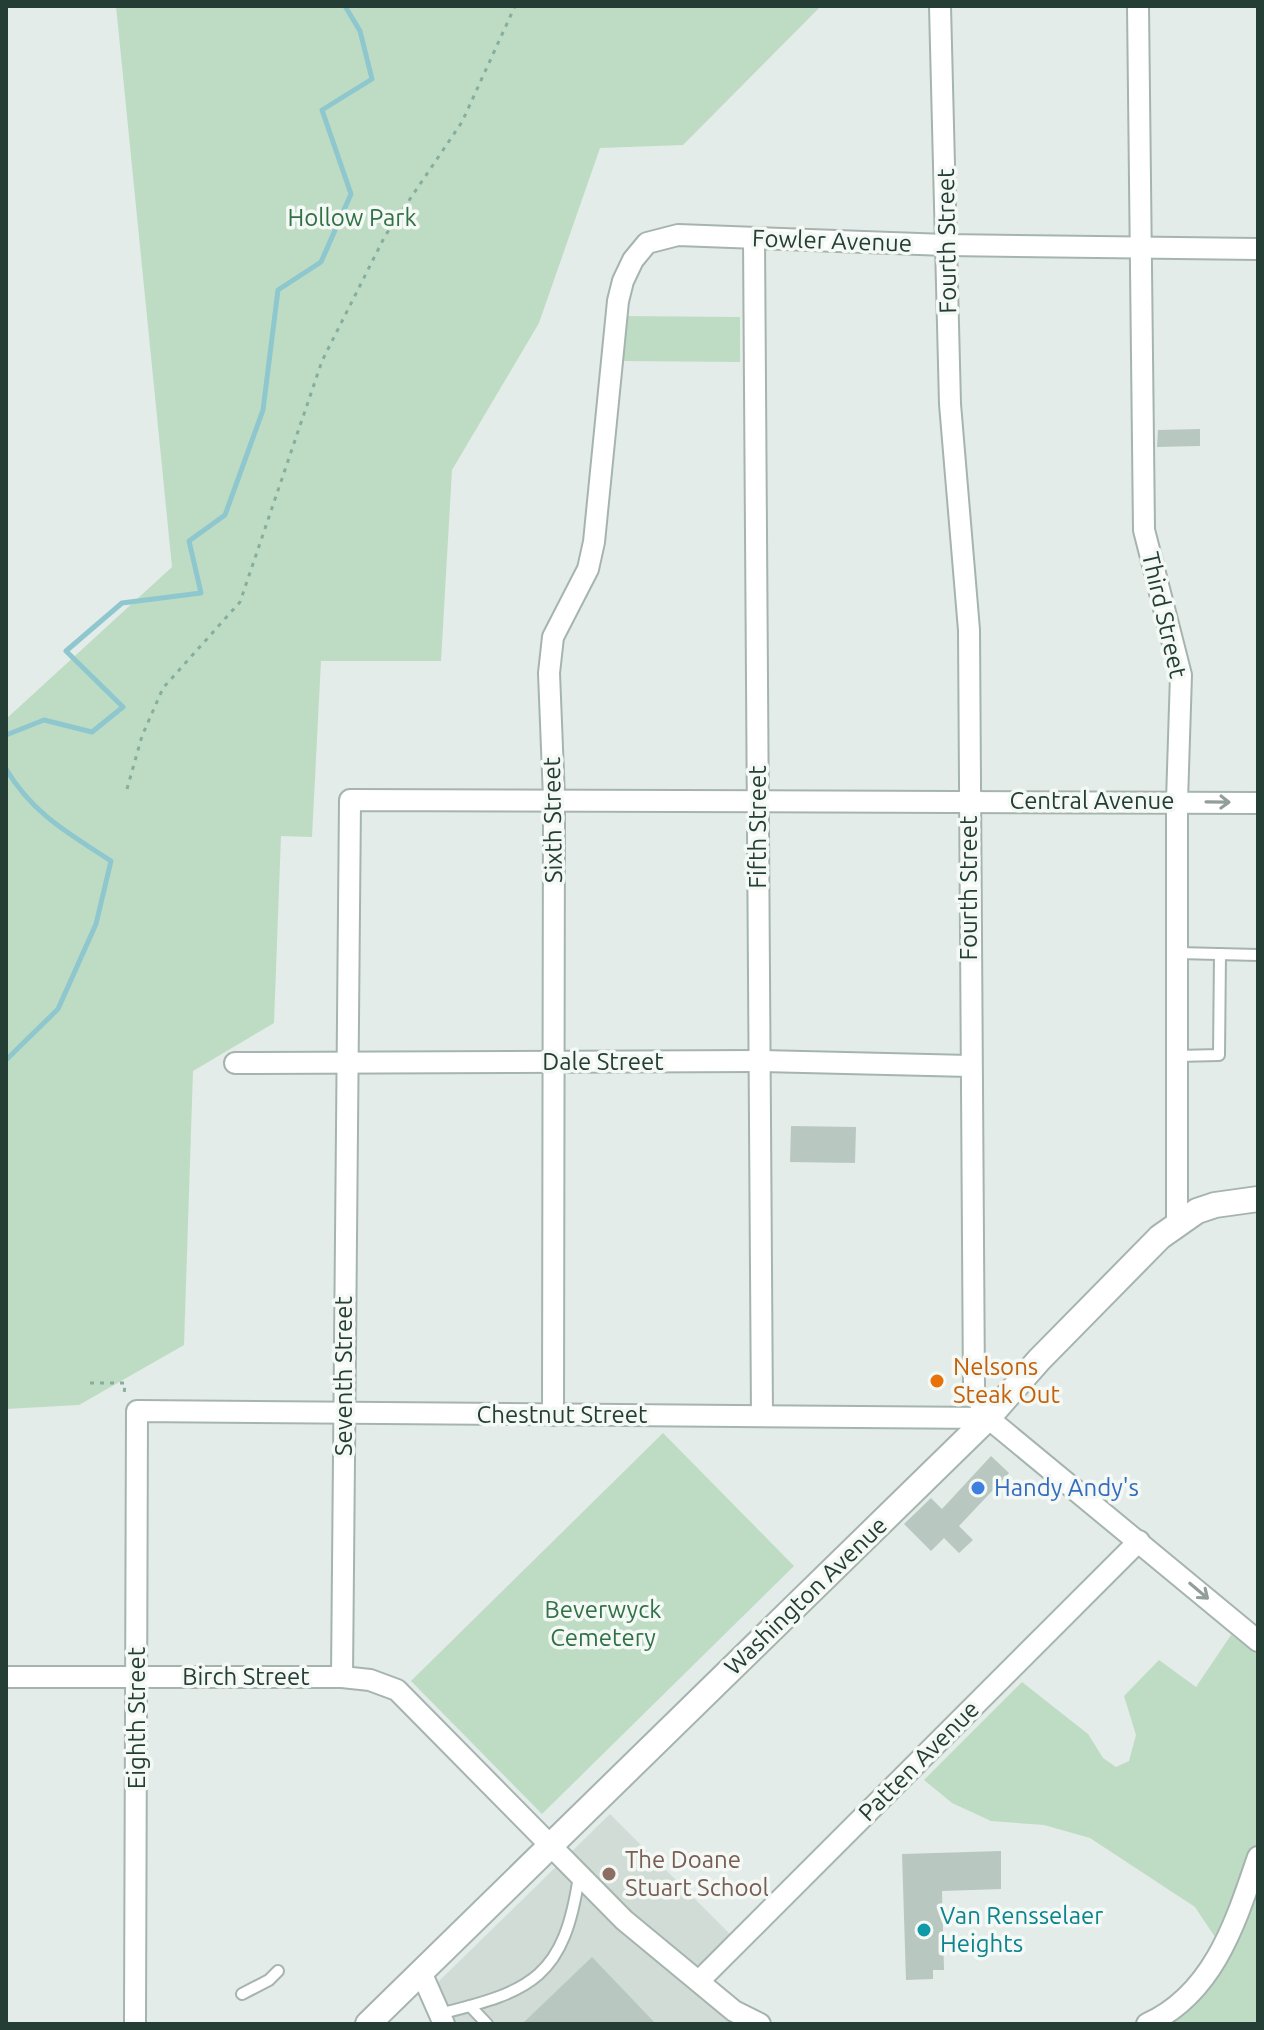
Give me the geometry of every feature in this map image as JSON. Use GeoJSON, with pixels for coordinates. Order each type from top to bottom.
{"type":"FeatureCollection","features":[{"type":"Feature","properties":{"kind":"street","name":"Fourth Street"},"geometry":{"type":"LineString","coordinates":[[940,6],[950,404],[969,630],[974,1392],[988,1418],[1258,1641]]}},
{"type":"Feature","properties":{"kind":"street","name":"Third Street"},"geometry":{"type":"LineString","coordinates":[[1138,6],[1144,530],[1181,675],[1177,801],[1177,1224]]}},
{"type":"Feature","properties":{"kind":"street","name":"Fowler Avenue"},"geometry":{"type":"LineString","coordinates":[[647,243],[678,235],[946,245],[1258,249]]}},
{"type":"Feature","properties":{"kind":"street","name":"Fifth Street"},"geometry":{"type":"LineString","coordinates":[[754,239],[762,1416]]}},
{"type":"Feature","properties":{"kind":"street","name":"Sixth Street"},"geometry":{"type":"LineString","coordinates":[[553,1415],[554,798],[549,673],[553,637],[588,569],[594,542],[618,301],[633,260],[647,243]]}},
{"type":"Feature","properties":{"kind":"street","name":"Central Avenue"},"geometry":{"type":"LineString","coordinates":[[350,800],[554,798],[1258,803]]}},
{"type":"Feature","properties":{"kind":"street","name":"Seventh Street"},"geometry":{"type":"LineString","coordinates":[[342,1677],[350,800]]}},
{"type":"Feature","properties":{"kind":"street","name":"Dale Street"},"geometry":{"type":"LineString","coordinates":[[235,1063],[759,1061],[970,1066]]}},
{"type":"Feature","properties":{"kind":"street","name":"Washington Avenue"},"geometry":{"type":"LineString","coordinates":[[368,2024],[988,1418],[1039,1360],[1177,1224],[1215,1205],[1258,1199]]}},
{"type":"Feature","properties":{"kind":"street","name":"Chestnut Street"},"geometry":{"type":"LineString","coordinates":[[137,1411],[988,1418]]}},
{"type":"Feature","properties":{"kind":"street","name":"Eighth Street"},"geometry":{"type":"LineString","coordinates":[[135,2024],[137,1411]]}},
{"type":"Feature","properties":{"kind":"street","name":"Patten Avenue"},"geometry":{"type":"LineString","coordinates":[[699,1981],[1139,1541]]}},
{"type":"Feature","properties":{"kind":"street","name":"Birch Street"},"geometry":{"type":"LineString","coordinates":[[6,1677],[342,1677]]}},
{"type":"Feature","properties":{"kind":"street"},"geometry":{"type":"LineString","coordinates":[[342,1677],[370,1680],[407,1699],[549,1848],[624,1920],[734,2011],[760,2024]]}},
{"type":"Feature","properties":{"kind":"street"},"geometry":{"type":"LineString","coordinates":[[1147,2024],[1177,2007],[1204,1980],[1219,1957],[1258,1857]]}},
{"type":"Feature","properties":{"kind":"street"},"geometry":{"type":"LineString","coordinates":[[421,1972],[442,2019]]}},
{"type":"Feature","properties":{"kind":"lane"},"geometry":{"type":"LineString","coordinates":[[1178,953],[1258,955]]}},
{"type":"Feature","properties":{"kind":"lane"},"geometry":{"type":"LineString","coordinates":[[1177,1056],[1219,1055],[1220,954]]}},
{"type":"Feature","properties":{"kind":"lane"},"geometry":{"type":"LineString","coordinates":[[442,2019],[524,1988],[546,1968],[563,1944],[572,1921],[579,1875]]}},
{"type":"Feature","properties":{"kind":"lane"},"geometry":{"type":"LineString","coordinates":[[242,1994],[269,1980],[278,1971]]}},
{"type":"Feature","properties":{"kind":"lane"},"geometry":{"type":"LineString","coordinates":[[470,2006],[487,2024]]}},
{"type":"Feature","properties":{"kind":"path"},"geometry":{"type":"LineString","coordinates":[[127,789],[142,736],[163,688],[240,602],[322,361],[385,236],[462,122],[515,6]]}},
{"type":"Feature","properties":{"kind":"path"},"geometry":{"type":"LineString","coordinates":[[90,1383],[125,1383],[124,1396],[137,1411]]}},
{"type":"Feature","properties":{"kind":"shaded area","name":"The Doane Stuart School"},"geometry":{"type":"Polygon","coordinates":[[[610,1814],[730,1934],[686,1984],[741,2024],[456,2024],[438,1982],[610,1814]]]}},
{"type":"Feature","properties":{"kind":"green space","name":"Hollow Park"},"geometry":{"type":"Polygon","coordinates":[[[116,6],[821,6],[683,145],[600,148],[539,323],[452,470],[441,661],[321,661],[312,837],[281,836],[274,1023],[193,1071],[184,1345],[79,1405],[6,1409],[6,719],[172,567],[116,6]]]}},
{"type":"Feature","properties":{"kind":"green space"},"geometry":{"type":"Polygon","coordinates":[[[623,316],[740,317],[740,362],[623,361],[623,316]]]}},
{"type":"Feature","properties":{"kind":"green space","name":"Beverwyck Cemetery"},"geometry":{"type":"Polygon","coordinates":[[[663,1433],[794,1566],[542,1814],[411,1681],[663,1433]]]}},
{"type":"Feature","properties":{"kind":"green space"},"geometry":{"type":"Polygon","coordinates":[[[1231,1635],[1258,1652],[1258,2024],[1149,2024],[1201,1972],[1215,1937],[1195,1907],[1090,1838],[1044,1825],[991,1821],[952,1803],[924,1780],[1022,1682],[1088,1734],[1103,1758],[1116,1767],[1129,1761],[1136,1735],[1124,1696],[1159,1660],[1196,1687],[1231,1635]]]}},
{"type":"Feature","properties":{"kind":"building"},"geometry":{"type":"Polygon","coordinates":[[[1200,429],[1200,446],[1157,447],[1158,430],[1200,429]]]}},
{"type":"Feature","properties":{"kind":"building"},"geometry":{"type":"Polygon","coordinates":[[[791,1126],[856,1127],[855,1163],[790,1162],[791,1126]]]}},
{"type":"Feature","properties":{"kind":"building"},"geometry":{"type":"Polygon","coordinates":[[[991,1456],[1009,1473],[959,1526],[973,1540],[959,1553],[944,1538],[931,1551],[904,1524],[931,1498],[942,1509],[991,1456]]]}},
{"type":"Feature","properties":{"kind":"building","name":"Van Rensselaer Heights"},"geometry":{"type":"Polygon","coordinates":[[[1001,1851],[1001,1889],[942,1891],[944,1970],[933,1970],[933,1979],[906,1980],[902,1854],[1001,1851]]]}},
{"type":"Feature","properties":{"kind":"building","name":"The Doane Stuart School"},"geometry":{"type":"Polygon","coordinates":[[[592,1957],[656,2024],[522,2024],[592,1957]]]}},
{"type":"Feature","properties":{"kind":"waterway"},"geometry":{"type":"LineString","coordinates":[[6,735],[44,720],[92,732],[123,707],[66,651],[122,603],[201,593],[189,541],[225,515],[263,410],[278,290],[321,262],[351,194],[322,110],[372,79],[360,31],[345,6]]}},
{"type":"Feature","properties":{"kind":"waterway"},"geometry":{"type":"LineString","coordinates":[[6,769],[40,811],[111,861],[96,924],[58,1009],[6,1060]]}},
{"type":"Feature","properties":{"kind":"place","name":"Nelsons Steak Out"},"geometry":{"type":"Point","coordinates":[937,1381]}},
{"type":"Feature","properties":{"kind":"place","name":"Handy Andy's"},"geometry":{"type":"Point","coordinates":[978,1488]}},
{"type":"Feature","properties":{"kind":"place","name":"The Doane Stuart School"},"geometry":{"type":"Point","coordinates":[609,1874]}},
{"type":"Feature","properties":{"kind":"place","name":"Van Rensselaer Heights"},"geometry":{"type":"Point","coordinates":[924,1930]}}]}
